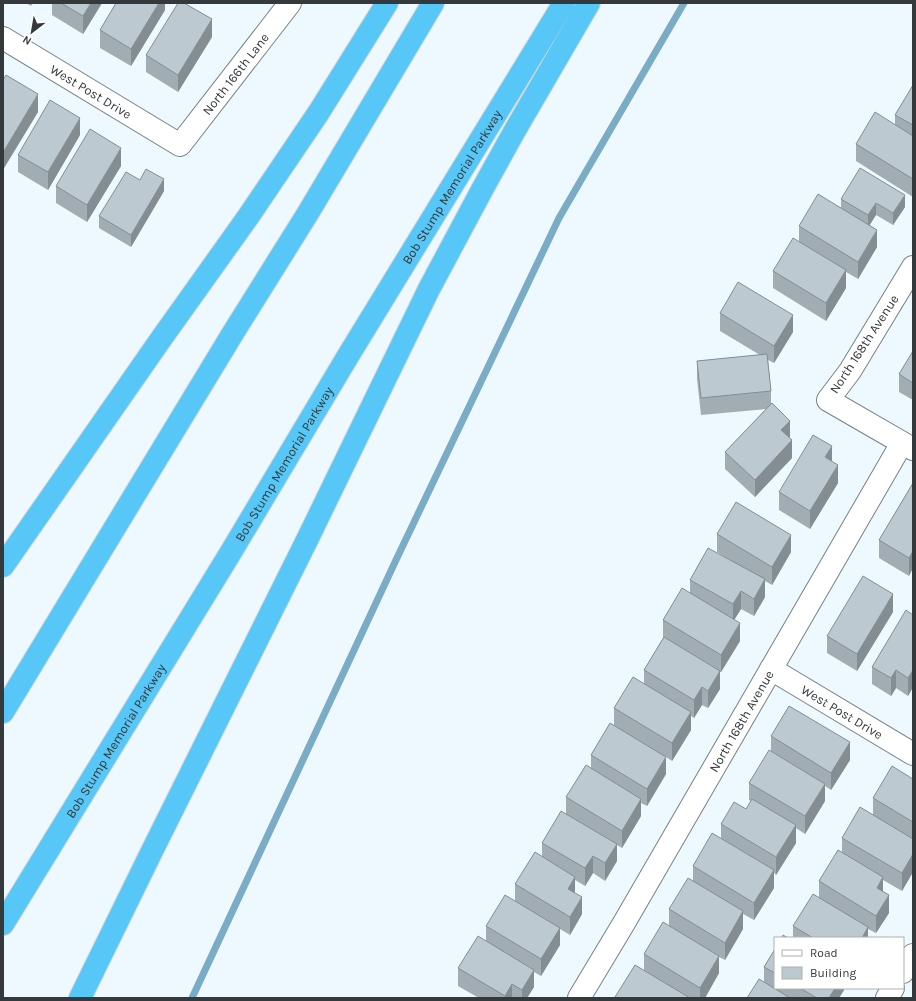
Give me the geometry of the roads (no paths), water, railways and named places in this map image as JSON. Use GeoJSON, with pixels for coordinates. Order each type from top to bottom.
{"type":"FeatureCollection","features":[{"type":"Feature","properties":{"kind":"highway"},"geometry":{"type":"LineString","coordinates":[[3,566],[156,345],[253,210],[319,112],[388,3]]}},
{"type":"Feature","properties":{"kind":"highway"},"geometry":{"type":"LineString","coordinates":[[3,712],[228,340],[308,213],[433,3]]}},
{"type":"Feature","properties":{"kind":"highway","name":"Bob Stump Memorial Parkway"},"geometry":{"type":"LineString","coordinates":[[3,924],[231,552],[348,356],[564,3]]}},
{"type":"Feature","properties":{"kind":"highway"},"geometry":{"type":"LineString","coordinates":[[80,998],[305,545],[429,289],[514,132],[589,3]]}},
{"type":"Feature","properties":{"kind":"street","name":"North 166th Lane"},"geometry":{"type":"LineString","coordinates":[[180,145],[290,3]]}},
{"type":"Feature","properties":{"kind":"street","name":"West Post Drive"},"geometry":{"type":"LineString","coordinates":[[3,38],[180,145]]}},
{"type":"Feature","properties":{"kind":"street","name":"North 168th Avenue"},"geometry":{"type":"LineString","coordinates":[[579,998],[771,669],[907,446],[828,400],[850,371],[913,267]]}},
{"type":"Feature","properties":{"kind":"street","name":"West Post Drive"},"geometry":{"type":"LineString","coordinates":[[771,669],[913,754]]}},
{"type":"Feature","properties":{"kind":"street"},"geometry":{"type":"LineString","coordinates":[[904,970],[913,955]]}},
{"type":"Feature","properties":{"kind":"street"},"geometry":{"type":"LineString","coordinates":[[887,998],[892,989]]}},
{"type":"Feature","properties":{"kind":"waterway"},"geometry":{"type":"LineString","coordinates":[[192,998],[396,560],[559,218],[684,3]]}}]}
